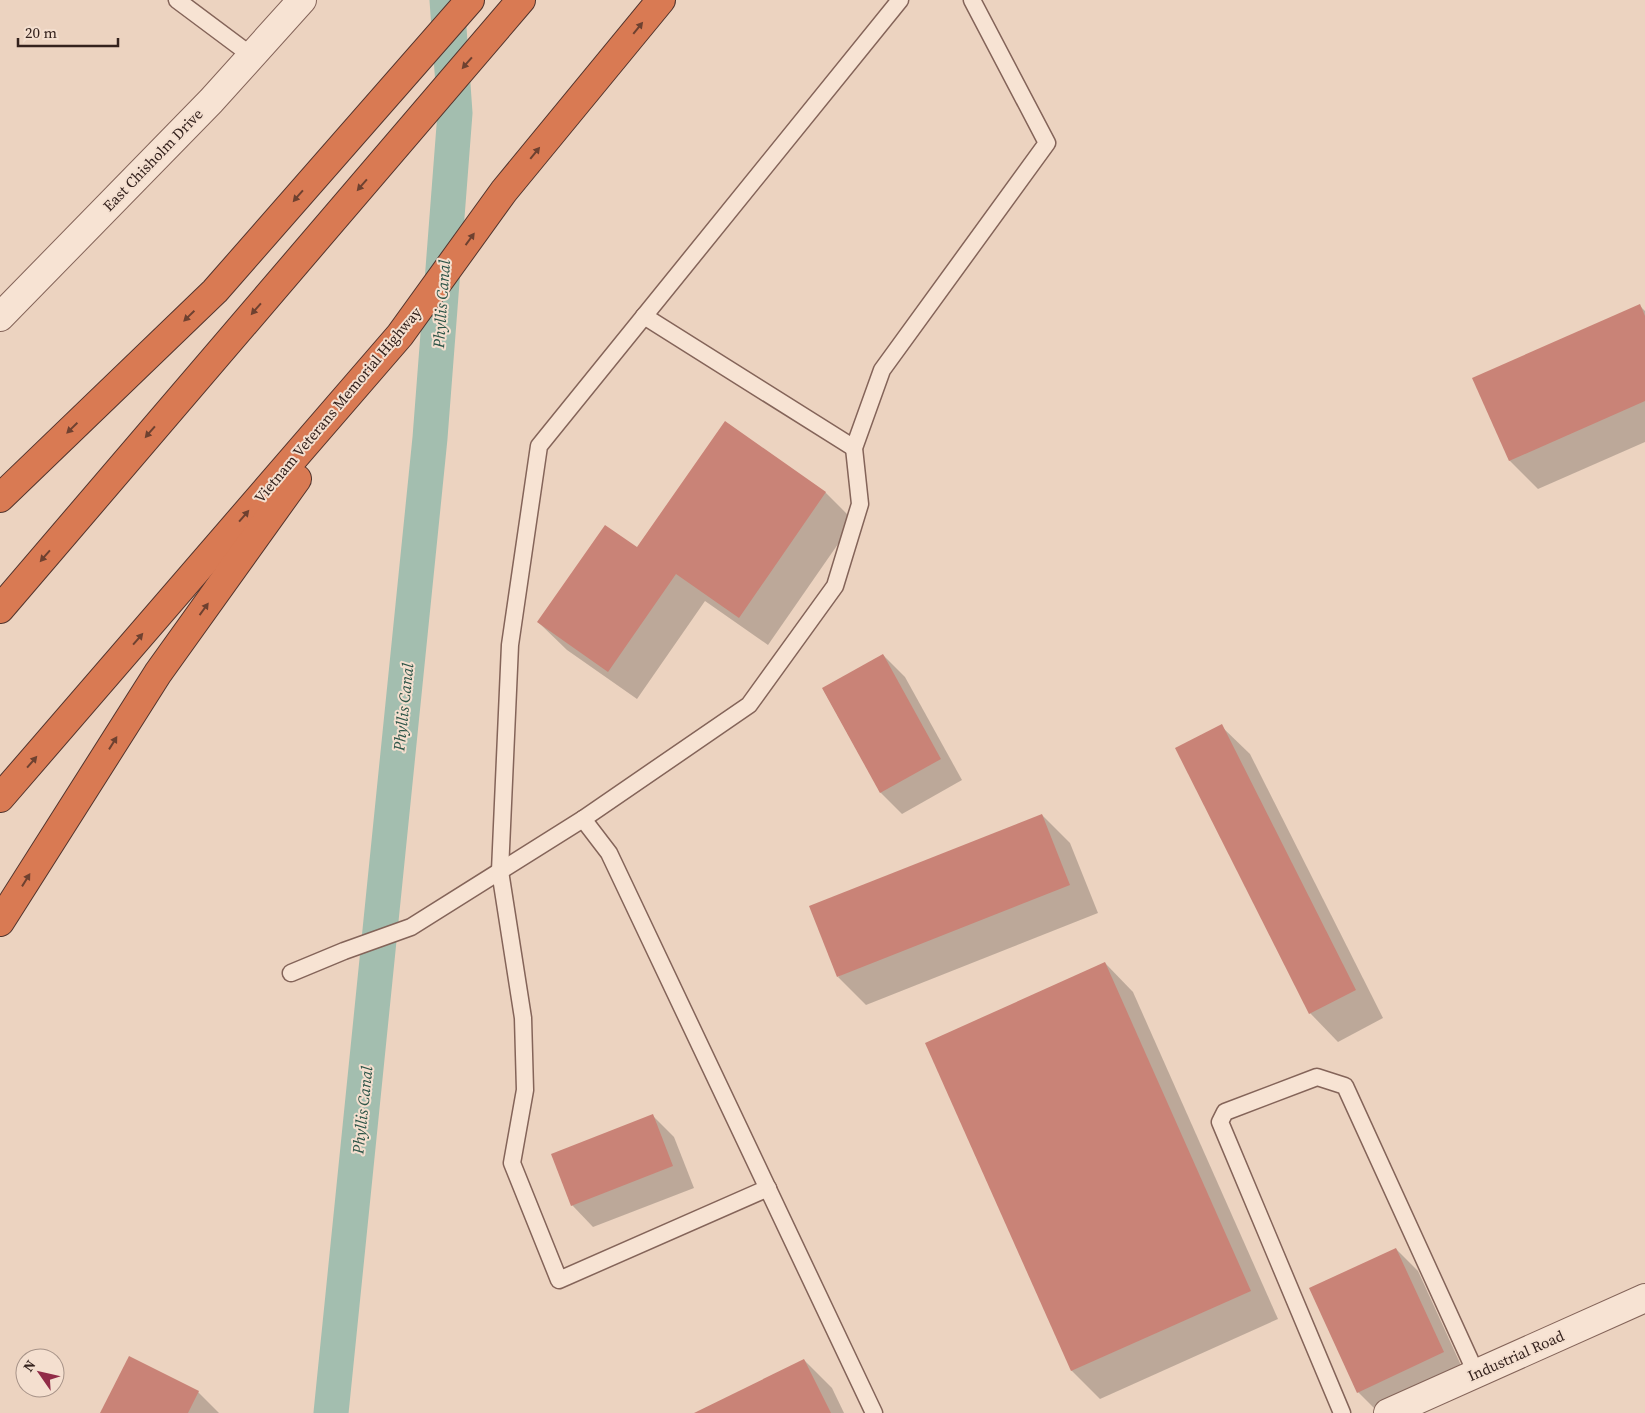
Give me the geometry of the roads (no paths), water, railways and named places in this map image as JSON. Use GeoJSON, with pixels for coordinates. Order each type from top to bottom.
{"type":"FeatureCollection","features":[{"type":"Feature","properties":{"kind":"highway"},"geometry":{"type":"LineString","coordinates":[[0,498],[215,290],[470,0]]}},
{"type":"Feature","properties":{"kind":"highway"},"geometry":{"type":"LineString","coordinates":[[0,609],[521,0]]}},
{"type":"Feature","properties":{"kind":"highway","name":"Vietnam Veterans Memorial Highway"},"geometry":{"type":"LineString","coordinates":[[0,798],[400,335],[504,191],[661,0]]}},
{"type":"Feature","properties":{"kind":"highway"},"geometry":{"type":"LineString","coordinates":[[0,922],[158,673],[400,335]]}},
{"type":"Feature","properties":{"kind":"street","name":"East Chisholm Drive"},"geometry":{"type":"LineString","coordinates":[[0,317],[211,101],[302,0]]}},
{"type":"Feature","properties":{"kind":"street","name":"Industrial Road"},"geometry":{"type":"LineString","coordinates":[[1388,1413],[1645,1298]]}},
{"type":"Feature","properties":{"kind":"lane"},"geometry":{"type":"LineString","coordinates":[[176,0],[252,56]]}},
{"type":"Feature","properties":{"kind":"lane"},"geometry":{"type":"LineString","coordinates":[[768,1188],[559,1280],[512,1163],[525,1090],[523,1018],[500,871],[510,645],[539,446],[900,0]]}},
{"type":"Feature","properties":{"kind":"lane"},"geometry":{"type":"LineString","coordinates":[[291,973],[344,951],[411,927],[583,819],[749,705],[835,586],[860,504],[854,448],[882,370],[1047,142],[972,0]]}},
{"type":"Feature","properties":{"kind":"lane"},"geometry":{"type":"LineString","coordinates":[[644,316],[854,448]]}},
{"type":"Feature","properties":{"kind":"lane"},"geometry":{"type":"LineString","coordinates":[[583,819],[609,853],[874,1413]]}},
{"type":"Feature","properties":{"kind":"lane"},"geometry":{"type":"LineString","coordinates":[[1342,1413],[1220,1122],[1225,1112],[1317,1077],[1345,1086],[1476,1373]]}},
{"type":"Feature","properties":{"kind":"waterway","name":"Phyllis Canal"},"geometry":{"type":"LineString","coordinates":[[331,1413],[430,438],[455,113],[447,0]]}}]}
